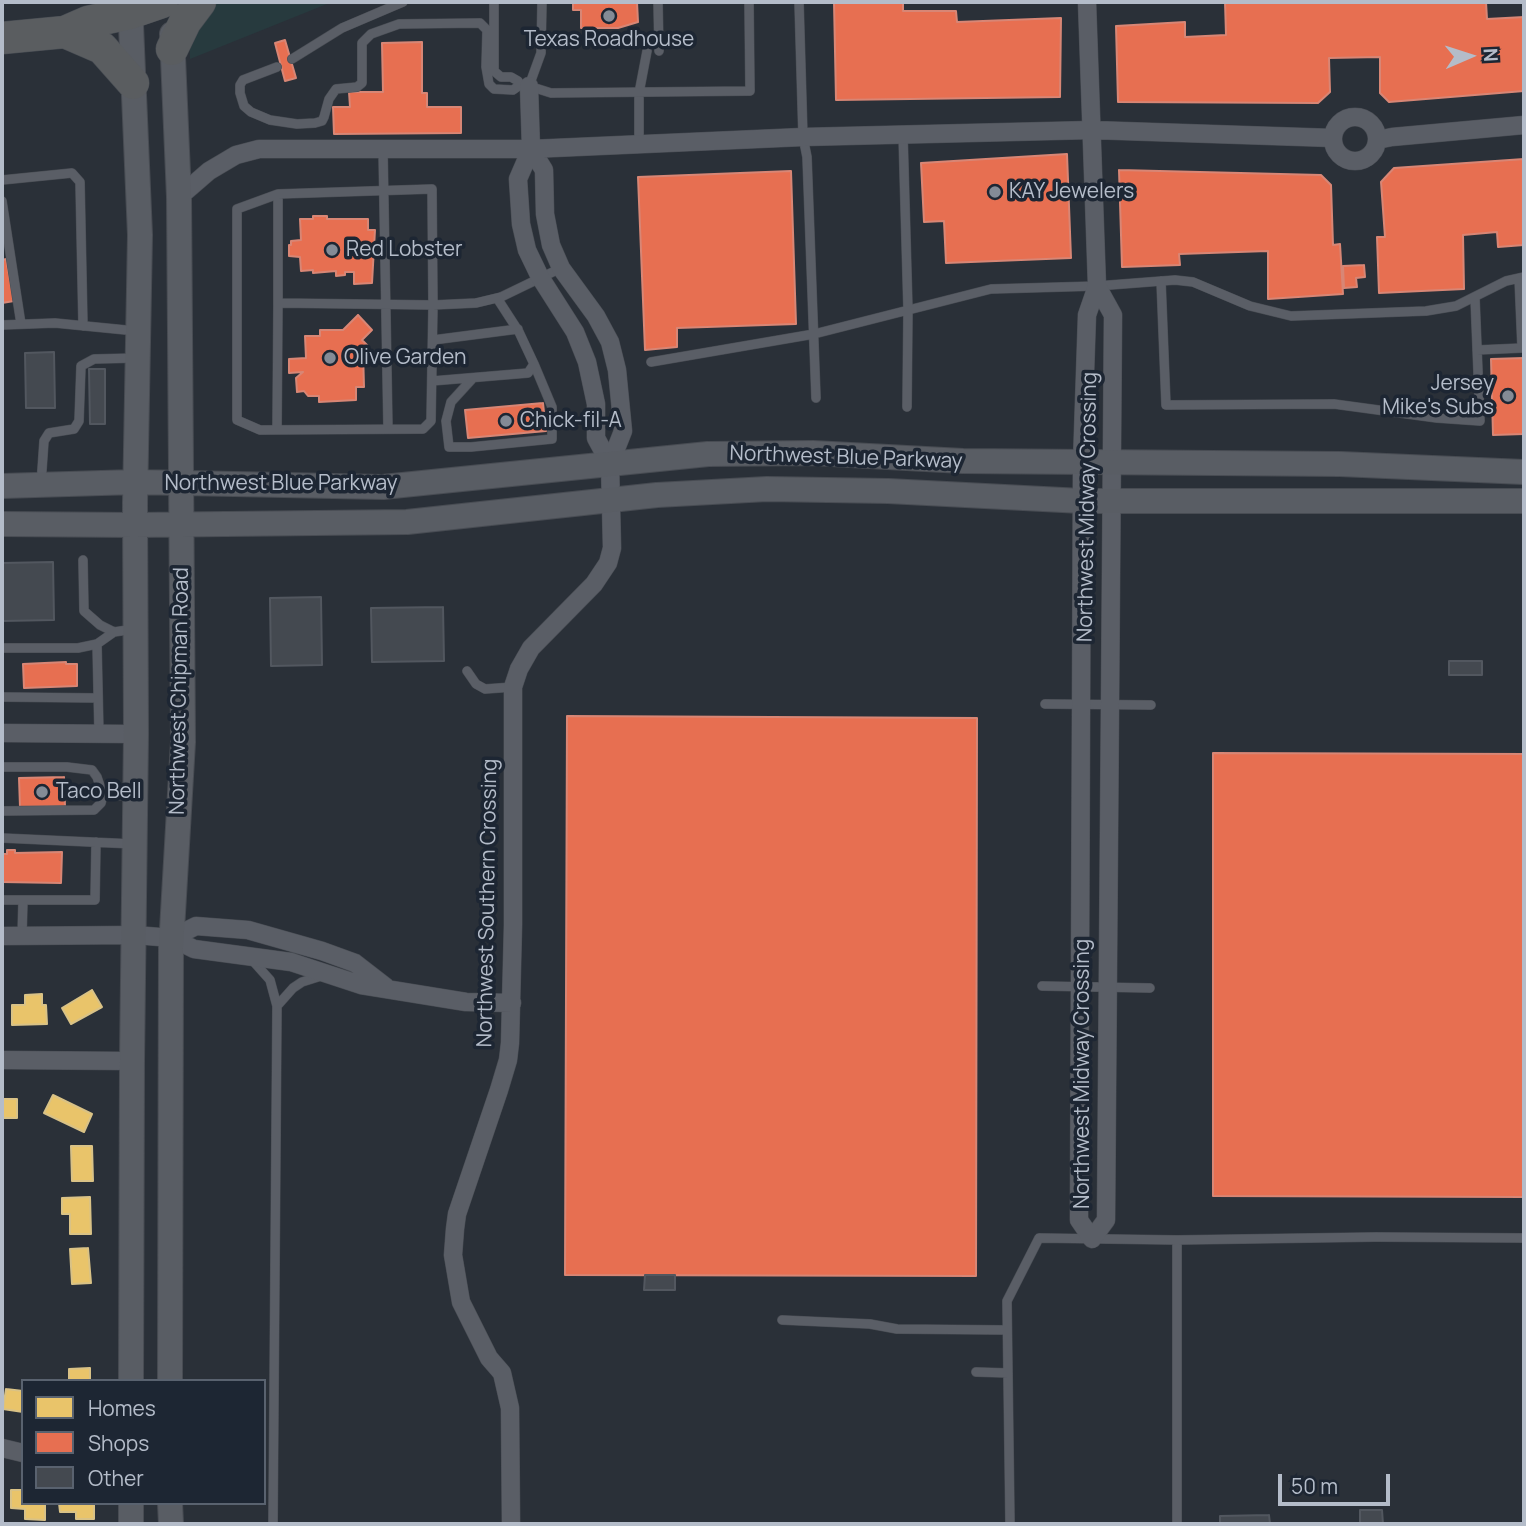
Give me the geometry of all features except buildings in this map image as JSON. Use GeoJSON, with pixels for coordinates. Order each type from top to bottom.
{"type":"FeatureCollection","features":[{"type":"Feature","properties":{"kind":"highway"},"geometry":{"type":"LineString","coordinates":[[2,38],[65,32],[130,7],[162,2]]}},
{"type":"Feature","properties":{"kind":"highway"},"geometry":{"type":"LineString","coordinates":[[172,49],[185,22],[200,2]]}},
{"type":"Feature","properties":{"kind":"highway"},"geometry":{"type":"LineString","coordinates":[[65,32],[102,48],[133,82]]}},
{"type":"Feature","properties":{"kind":"street","name":"Northwest Chipman Road"},"geometry":{"type":"LineString","coordinates":[[170,2],[179,197],[183,742],[172,938],[170,1379]]}},
{"type":"Feature","properties":{"kind":"street","name":"Northwest Midway Crossing"},"geometry":{"type":"LineString","coordinates":[[1087,2],[1097,286],[1087,315],[1082,462],[1079,1220],[1093,1239],[1106,1220],[1113,314],[1097,286]]}},
{"type":"Feature","properties":{"kind":"street","name":"Northwest Chipman Road"},"geometry":{"type":"LineString","coordinates":[[130,7],[140,235],[135,525],[125,631],[136,734],[131,1379]]}},
{"type":"Feature","properties":{"kind":"street","name":"Northwest Southern Crossing"},"geometry":{"type":"LineString","coordinates":[[511,1524],[510,1408],[502,1373],[489,1358],[461,1302],[453,1255],[457,1214],[508,1060],[512,1003],[513,687],[531,648],[594,584],[608,563],[612,548],[610,464],[623,431],[615,360],[610,342],[596,316],[561,268],[551,245],[545,214],[544,170],[531,149],[525,85]]}},
{"type":"Feature","properties":{"kind":"street"},"geometry":{"type":"LineString","coordinates":[[1356,117],[1363,118],[1374,127],[1377,140],[1371,154],[1358,160],[1344,157],[1338,152],[1333,138],[1343,120],[1356,117]]}},
{"type":"Feature","properties":{"kind":"street"},"geometry":{"type":"LineString","coordinates":[[1377,140],[1524,125]]}},
{"type":"Feature","properties":{"kind":"street"},"geometry":{"type":"LineString","coordinates":[[179,197],[209,171],[236,155],[259,149],[531,149],[803,137],[1092,130],[1333,138]]}},
{"type":"Feature","properties":{"kind":"street","name":"Northwest Southern Crossing"},"geometry":{"type":"LineString","coordinates":[[531,149],[519,179],[521,224],[527,250],[540,277],[575,332],[587,362],[596,404],[596,438],[610,464]]}},
{"type":"Feature","properties":{"kind":"street","name":"Northwest Blue Parkway"},"geometry":{"type":"LineString","coordinates":[[2,486],[135,482],[383,487],[708,454],[813,453],[963,461],[1340,464],[1524,472]]}},
{"type":"Feature","properties":{"kind":"street","name":"Northwest Blue Parkway"},"geometry":{"type":"LineString","coordinates":[[2,524],[407,522],[657,495],[767,489],[888,491],[1082,501],[1524,501]]}},
{"type":"Feature","properties":{"kind":"street"},"geometry":{"type":"LineString","coordinates":[[2,733],[136,734]]}},
{"type":"Feature","properties":{"kind":"street"},"geometry":{"type":"LineString","coordinates":[[172,938],[195,926],[248,930],[355,963],[388,988]]}},
{"type":"Feature","properties":{"kind":"street"},"geometry":{"type":"LineString","coordinates":[[2,936],[135,935],[172,938],[194,949],[291,962],[361,985],[466,1002],[512,1003]]}},
{"type":"Feature","properties":{"kind":"street"},"geometry":{"type":"LineString","coordinates":[[2,1060],[132,1061]]}},
{"type":"Feature","properties":{"kind":"street"},"geometry":{"type":"LineString","coordinates":[[2,1448],[21,1452]]}},
{"type":"Feature","properties":{"kind":"street"},"geometry":{"type":"LineString","coordinates":[[131,1505],[131,1524]]}},
{"type":"Feature","properties":{"kind":"street"},"geometry":{"type":"LineString","coordinates":[[170,1505],[171,1524]]}},
{"type":"Feature","properties":{"kind":"lane"},"geometry":{"type":"LineString","coordinates":[[292,59],[342,28],[402,2]]}},
{"type":"Feature","properties":{"kind":"lane"},"geometry":{"type":"LineString","coordinates":[[494,2],[494,71],[500,77],[514,78],[525,85],[551,93],[750,91],[749,2]]}},
{"type":"Feature","properties":{"kind":"lane"},"geometry":{"type":"LineString","coordinates":[[277,66],[243,80],[240,93],[244,106],[270,120],[297,124],[315,123],[322,121],[336,89],[357,87],[362,83],[362,43],[371,34],[399,24],[480,23],[487,30],[486,66],[489,84],[494,89],[509,90],[525,85],[541,53],[542,2]]}},
{"type":"Feature","properties":{"kind":"lane"},"geometry":{"type":"LineString","coordinates":[[658,2],[659,51]]}},
{"type":"Feature","properties":{"kind":"lane"},"geometry":{"type":"LineString","coordinates":[[799,2],[816,398]]}},
{"type":"Feature","properties":{"kind":"lane"},"geometry":{"type":"LineString","coordinates":[[639,144],[639,93],[647,51]]}},
{"type":"Feature","properties":{"kind":"lane"},"geometry":{"type":"LineString","coordinates":[[903,134],[908,407]]}},
{"type":"Feature","properties":{"kind":"lane"},"geometry":{"type":"LineString","coordinates":[[383,149],[388,429]]}},
{"type":"Feature","properties":{"kind":"lane"},"geometry":{"type":"LineString","coordinates":[[2,180],[72,173],[80,182],[83,326]]}},
{"type":"Feature","properties":{"kind":"lane"},"geometry":{"type":"LineString","coordinates":[[432,189],[431,421],[424,429],[260,430],[237,420],[237,209],[278,194],[432,189]]}},
{"type":"Feature","properties":{"kind":"lane"},"geometry":{"type":"LineString","coordinates":[[277,430],[278,194]]}},
{"type":"Feature","properties":{"kind":"lane"},"geometry":{"type":"LineString","coordinates":[[2,201],[21,324]]}},
{"type":"Feature","properties":{"kind":"lane"},"geometry":{"type":"LineString","coordinates":[[278,303],[476,303],[497,298],[561,268]]}},
{"type":"Feature","properties":{"kind":"lane"},"geometry":{"type":"LineString","coordinates":[[651,362],[814,334],[991,289],[1161,281],[1193,282],[1250,306],[1291,316],[1426,311],[1456,306],[1506,281],[1521,278],[1522,348],[1477,350]]}},
{"type":"Feature","properties":{"kind":"lane"},"geometry":{"type":"LineString","coordinates":[[1161,281],[1166,405],[1334,404],[1480,421],[1475,298]]}},
{"type":"Feature","properties":{"kind":"lane"},"geometry":{"type":"LineString","coordinates":[[473,378],[451,401],[446,421],[449,447],[552,439],[552,407],[518,329],[497,298]]}},
{"type":"Feature","properties":{"kind":"lane"},"geometry":{"type":"LineString","coordinates":[[2,325],[83,326],[138,332]]}},
{"type":"Feature","properties":{"kind":"lane"},"geometry":{"type":"LineString","coordinates":[[433,340],[518,329]]}},
{"type":"Feature","properties":{"kind":"lane"},"geometry":{"type":"LineString","coordinates":[[41,485],[44,441],[49,433],[74,429],[79,421],[81,366],[94,359],[138,358]]}},
{"type":"Feature","properties":{"kind":"lane"},"geometry":{"type":"LineString","coordinates":[[432,381],[528,373],[534,364]]}},
{"type":"Feature","properties":{"kind":"lane"},"geometry":{"type":"LineString","coordinates":[[83,560],[84,611],[100,625],[125,631]]}},
{"type":"Feature","properties":{"kind":"lane"},"geometry":{"type":"LineString","coordinates":[[2,648],[78,648],[97,644],[125,631]]}},
{"type":"Feature","properties":{"kind":"lane"},"geometry":{"type":"LineString","coordinates":[[97,644],[99,734]]}},
{"type":"Feature","properties":{"kind":"lane"},"geometry":{"type":"LineString","coordinates":[[467,671],[476,684],[485,689],[513,687]]}},
{"type":"Feature","properties":{"kind":"lane"},"geometry":{"type":"LineString","coordinates":[[2,697],[98,698]]}},
{"type":"Feature","properties":{"kind":"lane"},"geometry":{"type":"LineString","coordinates":[[1045,704],[1151,705]]}},
{"type":"Feature","properties":{"kind":"lane"},"geometry":{"type":"LineString","coordinates":[[2,767],[67,767],[92,770],[103,795],[101,803],[94,810],[2,811]]}},
{"type":"Feature","properties":{"kind":"lane"},"geometry":{"type":"LineString","coordinates":[[103,795],[136,796]]}},
{"type":"Feature","properties":{"kind":"lane"},"geometry":{"type":"LineString","coordinates":[[2,838],[136,844]]}},
{"type":"Feature","properties":{"kind":"lane"},"geometry":{"type":"LineString","coordinates":[[2,900],[95,900],[96,842]]}},
{"type":"Feature","properties":{"kind":"lane"},"geometry":{"type":"LineString","coordinates":[[22,936],[23,900]]}},
{"type":"Feature","properties":{"kind":"lane"},"geometry":{"type":"LineString","coordinates":[[243,954],[270,980],[277,1006],[273,1524]]}},
{"type":"Feature","properties":{"kind":"lane"},"geometry":{"type":"LineString","coordinates":[[277,1006],[302,982],[331,975]]}},
{"type":"Feature","properties":{"kind":"lane"},"geometry":{"type":"LineString","coordinates":[[1042,986],[1150,988]]}},
{"type":"Feature","properties":{"kind":"lane"},"geometry":{"type":"LineString","coordinates":[[1010,1524],[1007,1301],[1039,1238],[1524,1238]]}},
{"type":"Feature","properties":{"kind":"lane"},"geometry":{"type":"LineString","coordinates":[[1177,1240],[1177,1524]]}},
{"type":"Feature","properties":{"kind":"lane"},"geometry":{"type":"LineString","coordinates":[[782,1320],[870,1324],[897,1329],[1007,1330]]}},
{"type":"Feature","properties":{"kind":"lane"},"geometry":{"type":"LineString","coordinates":[[976,1372],[1007,1373]]}},
{"type":"Feature","properties":{"kind":"green space"},"geometry":{"type":"Polygon","coordinates":[[[212,2],[332,2],[190,59],[189,30],[212,2]]]}},
{"type":"Feature","properties":{"kind":"place","name":"Texas Roadhouse"},"geometry":{"type":"Point","coordinates":[609,16]}},
{"type":"Feature","properties":{"kind":"place","name":"KAY Jewelers"},"geometry":{"type":"Point","coordinates":[995,192]}},
{"type":"Feature","properties":{"kind":"place","name":"Red Lobster"},"geometry":{"type":"Point","coordinates":[332,250]}},
{"type":"Feature","properties":{"kind":"place","name":"Olive Garden"},"geometry":{"type":"Point","coordinates":[330,358]}},
{"type":"Feature","properties":{"kind":"place","name":"Jersey Mike's Subs"},"geometry":{"type":"Point","coordinates":[1508,396]}},
{"type":"Feature","properties":{"kind":"place","name":"Chick-fil-A"},"geometry":{"type":"Point","coordinates":[506,421]}},
{"type":"Feature","properties":{"kind":"place","name":"Taco Bell"},"geometry":{"type":"Point","coordinates":[42,792]}}]}
